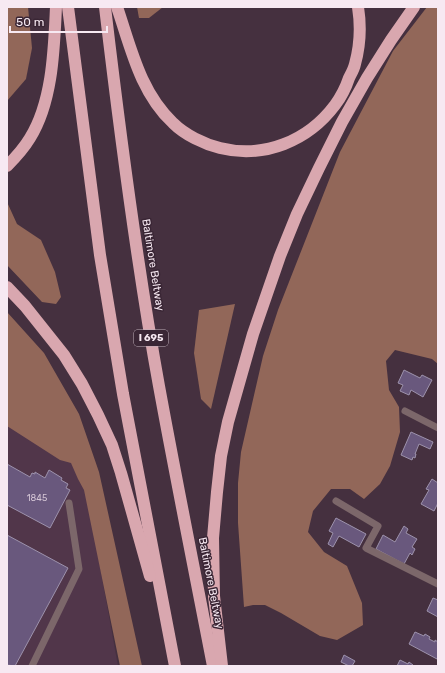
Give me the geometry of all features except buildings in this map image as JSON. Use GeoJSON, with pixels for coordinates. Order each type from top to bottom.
{"type":"FeatureCollection","features":[{"type":"Feature","properties":{"kind":"highway"},"geometry":{"type":"LineString","coordinates":[[7,166],[18,155],[31,137],[41,114],[48,90],[52,64],[55,40],[56,7]]}},
{"type":"Feature","properties":{"kind":"highway"},"geometry":{"type":"LineString","coordinates":[[68,7],[100,255],[123,394],[175,666]]}},
{"type":"Feature","properties":{"kind":"highway","name":"Baltimore Beltway"},"geometry":{"type":"LineString","coordinates":[[105,7],[136,246],[158,378],[213,666]]}},
{"type":"Feature","properties":{"kind":"highway"},"geometry":{"type":"LineString","coordinates":[[118,7],[135,63],[147,90],[159,109],[174,124],[191,136],[212,146],[233,151],[252,152],[270,149],[287,143],[306,132],[322,119],[335,105],[345,88],[355,65],[359,42],[360,16],[358,7]]}},
{"type":"Feature","properties":{"kind":"highway"},"geometry":{"type":"LineString","coordinates":[[222,666],[214,596],[213,538],[217,492],[221,456],[228,422],[252,334],[280,256],[318,168],[367,78],[414,7]]}},
{"type":"Feature","properties":{"kind":"highway"},"geometry":{"type":"LineString","coordinates":[[7,287],[25,306],[64,355],[82,384],[109,439],[121,473],[172,651]]}},
{"type":"Feature","properties":{"kind":"lane"},"geometry":{"type":"LineString","coordinates":[[406,411],[438,428]]}},
{"type":"Feature","properties":{"kind":"lane"},"geometry":{"type":"LineString","coordinates":[[336,501],[378,526],[366,548],[438,584]]}},
{"type":"Feature","properties":{"kind":"lane"},"geometry":{"type":"LineString","coordinates":[[32,666],[79,569],[69,503]]}},
{"type":"Feature","properties":{"kind":"shaded area"},"geometry":{"type":"Polygon","coordinates":[[[7,7],[28,7],[32,48],[26,79],[7,101],[7,7]]]}},
{"type":"Feature","properties":{"kind":"shaded area"},"geometry":{"type":"Polygon","coordinates":[[[137,7],[163,7],[149,18],[139,18],[137,7]]]}},
{"type":"Feature","properties":{"kind":"shaded area"},"geometry":{"type":"Polygon","coordinates":[[[427,7],[438,7],[438,364],[432,359],[395,350],[386,361],[389,390],[399,407],[400,432],[390,466],[380,484],[364,499],[350,489],[331,489],[313,511],[308,532],[324,552],[347,566],[362,603],[363,625],[337,640],[320,636],[265,605],[244,607],[238,523],[238,483],[241,452],[263,356],[278,310],[340,152],[393,51],[427,7]]]}},
{"type":"Feature","properties":{"kind":"shaded area"},"geometry":{"type":"Polygon","coordinates":[[[7,202],[17,224],[41,240],[55,272],[61,297],[56,304],[42,302],[7,265],[7,202]]]}},
{"type":"Feature","properties":{"kind":"shaded area"},"geometry":{"type":"Polygon","coordinates":[[[235,304],[211,409],[201,399],[194,353],[199,310],[235,304]]]}},
{"type":"Feature","properties":{"kind":"shaded area"},"geometry":{"type":"Polygon","coordinates":[[[7,312],[44,353],[79,414],[99,472],[142,666],[120,666],[84,490],[71,463],[60,460],[7,426],[7,312]]]}},
{"type":"Feature","properties":{"kind":"shaded area"},"geometry":{"type":"Polygon","coordinates":[[[7,326],[83,472],[118,666],[7,666],[7,326]]]}}]}
